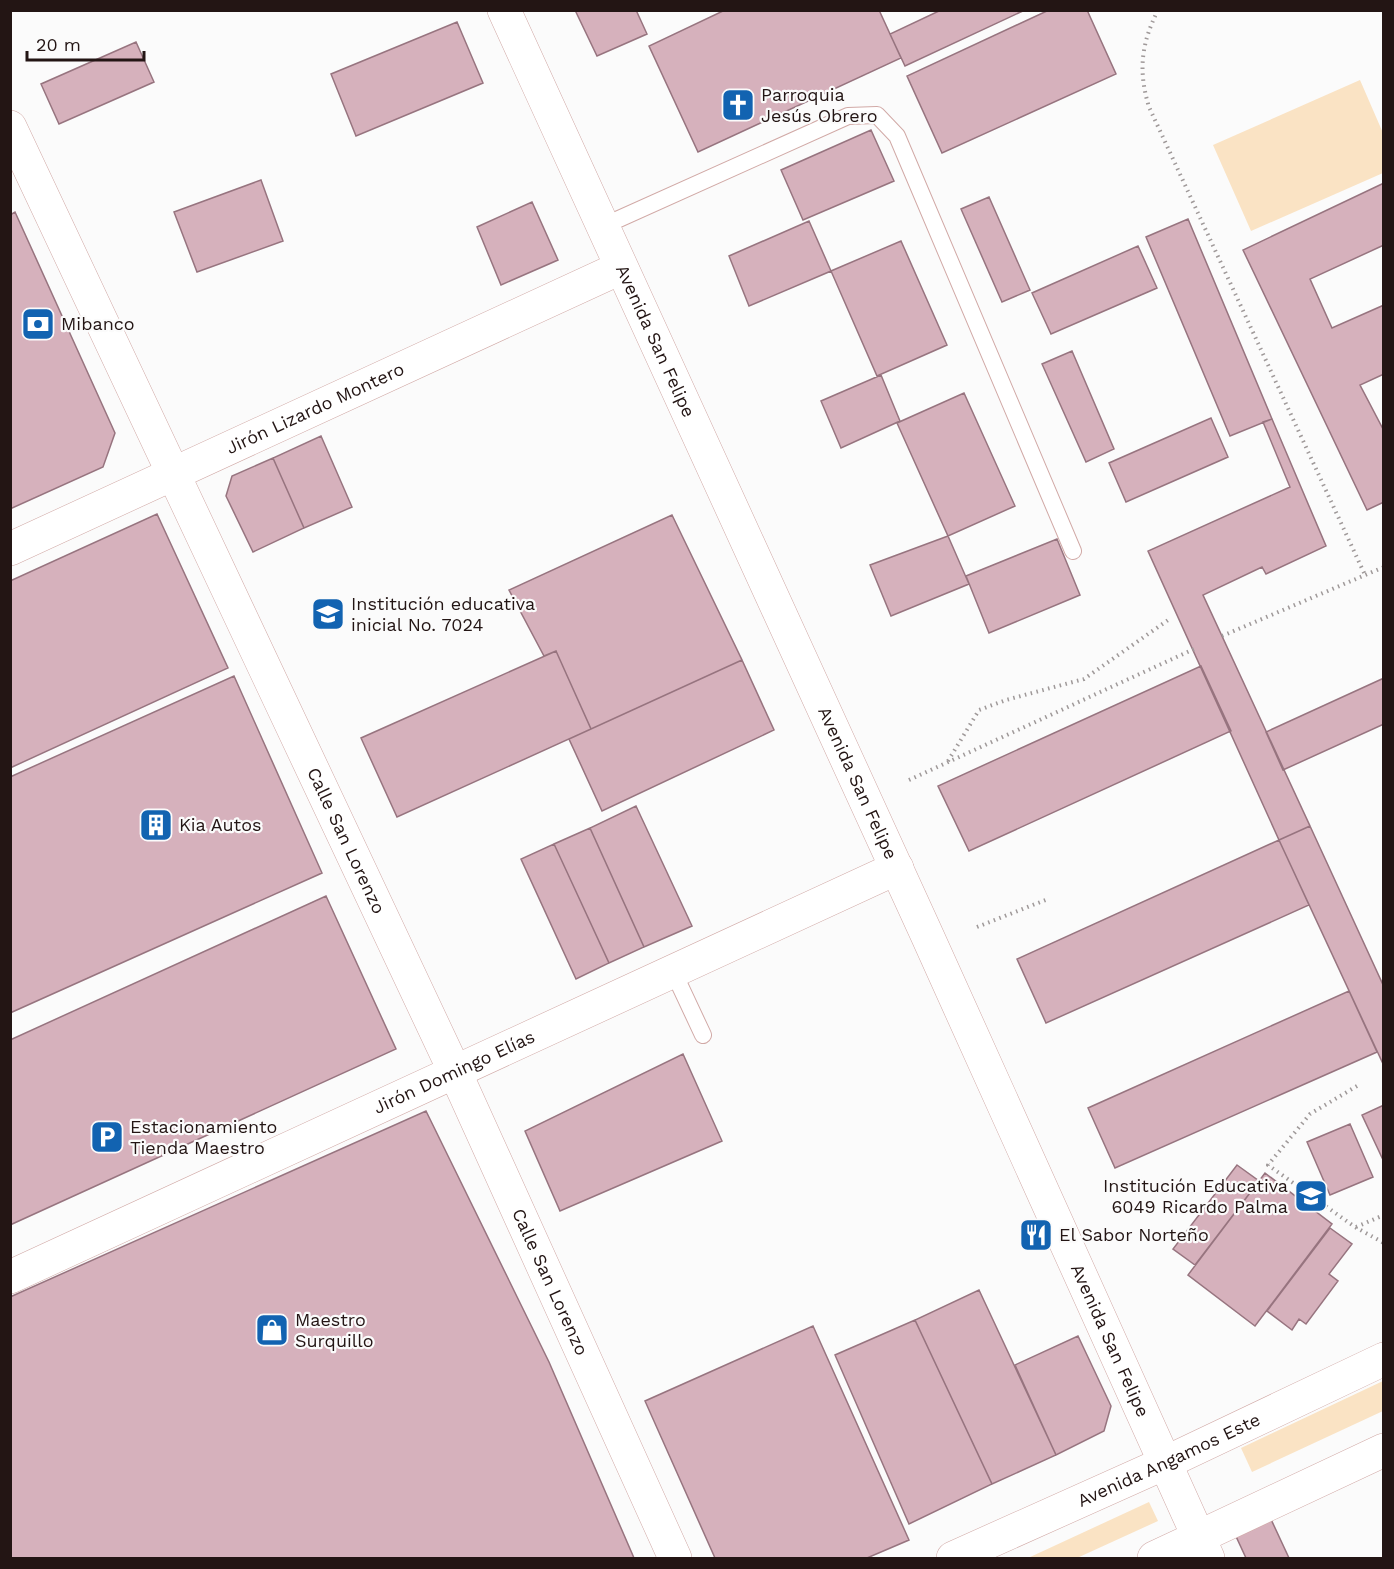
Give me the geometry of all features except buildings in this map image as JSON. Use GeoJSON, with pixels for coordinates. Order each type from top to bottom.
{"type":"FeatureCollection","features":[{"type":"Feature","properties":{"kind":"street","name":"Avenida San Felipe"},"geometry":{"type":"LineString","coordinates":[[504,10],[601,227],[897,868],[1203,1548]]}},
{"type":"Feature","properties":{"kind":"street","name":"Calle San Lorenzo"},"geometry":{"type":"LineString","coordinates":[[10,127],[455,1072],[675,1558]]}},
{"type":"Feature","properties":{"kind":"street","name":"Jirón Lizardo Montero"},"geometry":{"type":"LineString","coordinates":[[10,549],[620,268]]}},
{"type":"Feature","properties":{"kind":"street","name":"Jirón Domingo Elías"},"geometry":{"type":"LineString","coordinates":[[10,1277],[897,868]]}},
{"type":"Feature","properties":{"kind":"street","name":"Avenida Angamos Este"},"geometry":{"type":"LineString","coordinates":[[953,1558],[1165,1463],[1383,1359]]}},
{"type":"Feature","properties":{"kind":"street"},"geometry":{"type":"LineString","coordinates":[[1154,1558],[1203,1548],[1383,1450]]}},
{"type":"Feature","properties":{"kind":"lane"},"geometry":{"type":"LineString","coordinates":[[601,227],[848,116],[877,115],[897,135],[1073,551]]}},
{"type":"Feature","properties":{"kind":"lane"},"geometry":{"type":"LineString","coordinates":[[673,971],[703,1035]]}},
{"type":"Feature","properties":{"kind":"path"},"geometry":{"type":"LineString","coordinates":[[1158,10],[1143,44],[1141,68],[1149,107],[1365,575]]}},
{"type":"Feature","properties":{"kind":"path"},"geometry":{"type":"LineString","coordinates":[[1222,636],[1383,567]]}},
{"type":"Feature","properties":{"kind":"path"},"geometry":{"type":"LineString","coordinates":[[948,762],[979,710],[1006,700],[1084,679],[1171,618]]}},
{"type":"Feature","properties":{"kind":"path"},"geometry":{"type":"LineString","coordinates":[[909,780],[1194,649]]}},
{"type":"Feature","properties":{"kind":"path"},"geometry":{"type":"LineString","coordinates":[[977,927],[1048,899]]}},
{"type":"Feature","properties":{"kind":"path"},"geometry":{"type":"LineString","coordinates":[[1357,1086],[1310,1114],[1268,1165],[1356,1227],[1383,1243]]}},
{"type":"Feature","properties":{"kind":"path"},"geometry":{"type":"LineString","coordinates":[[1356,1227],[1383,1215]]}},
{"type":"Feature","properties":{"kind":"shaded area"},"geometry":{"type":"Polygon","coordinates":[[[1360,80],[1383,133],[1383,173],[1251,231],[1213,145],[1360,80]]]}},
{"type":"Feature","properties":{"kind":"shaded area"},"geometry":{"type":"Polygon","coordinates":[[[1383,1381],[1383,1411],[1252,1472],[1241,1448],[1383,1381]]]}},
{"type":"Feature","properties":{"kind":"shaded area"},"geometry":{"type":"Polygon","coordinates":[[[1149,1502],[1158,1521],[1077,1558],[1028,1558],[1149,1502]]]}},
{"type":"Feature","properties":{"kind":"place","name":"Parroquia Jesús Obrero"},"geometry":{"type":"Point","coordinates":[738,105]}},
{"type":"Feature","properties":{"kind":"place","name":"Mibanco"},"geometry":{"type":"Point","coordinates":[38,324]}},
{"type":"Feature","properties":{"kind":"place","name":"Institución educativa inicial No. 7024"},"geometry":{"type":"Point","coordinates":[328,614]}},
{"type":"Feature","properties":{"kind":"place","name":"Kia Autos"},"geometry":{"type":"Point","coordinates":[156,825]}},
{"type":"Feature","properties":{"kind":"place","name":"Estacionamiento Tienda Maestro"},"geometry":{"type":"Point","coordinates":[107,1137]}},
{"type":"Feature","properties":{"kind":"place","name":"Institución Educativa 6049 Ricardo Palma"},"geometry":{"type":"Point","coordinates":[1311,1196]}},
{"type":"Feature","properties":{"kind":"place","name":"El Sabor Norteño"},"geometry":{"type":"Point","coordinates":[1036,1235]}},
{"type":"Feature","properties":{"kind":"place","name":"Maestro Surquillo"},"geometry":{"type":"Point","coordinates":[272,1330]}}]}
